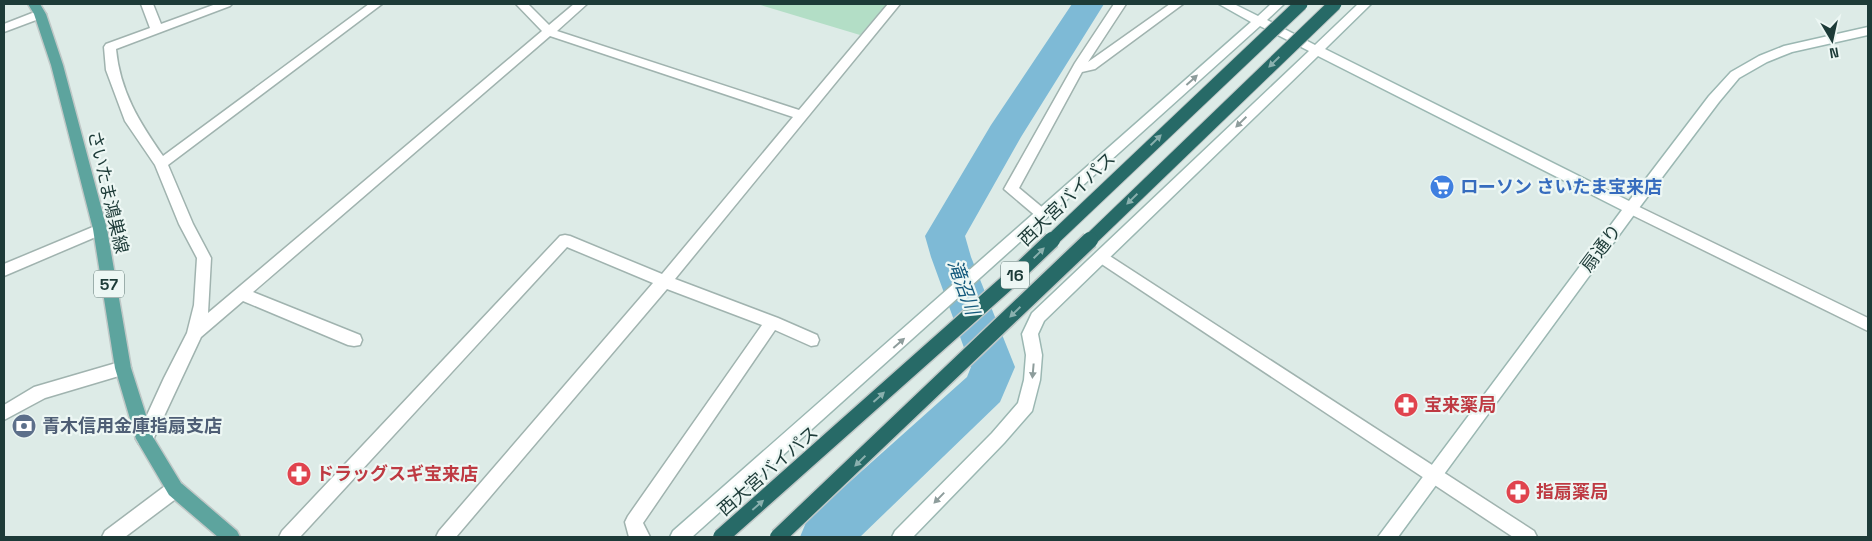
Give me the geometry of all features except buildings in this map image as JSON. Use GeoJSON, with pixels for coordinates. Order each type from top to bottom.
{"type":"FeatureCollection","features":[{"type":"Feature","properties":{"kind":"highway","name":"西大宮バイパス"},"geometry":{"type":"LineString","coordinates":[[721,537],[1009,281],[1301,4]]}},
{"type":"Feature","properties":{"kind":"highway","name":"16"},"geometry":{"type":"LineString","coordinates":[[778,537],[844,476],[1335,4]]}},
{"type":"Feature","properties":{"kind":"main road","name":"さいたま鴻巣線"},"geometry":{"type":"LineString","coordinates":[[37,9],[57,65],[100,229],[123,368],[146,439],[176,489],[231,537]]}},
{"type":"Feature","properties":{"kind":"street"},"geometry":{"type":"LineString","coordinates":[[147,4],[156,28]]}},
{"type":"Feature","properties":{"kind":"street"},"geometry":{"type":"LineString","coordinates":[[146,439],[172,378],[195,333],[202,305],[204,258],[186,224],[162,164],[132,121],[112,70],[110,47],[156,28],[226,4]]}},
{"type":"Feature","properties":{"kind":"street"},"geometry":{"type":"LineString","coordinates":[[162,164],[376,4]]}},
{"type":"Feature","properties":{"kind":"street"},"geometry":{"type":"LineString","coordinates":[[522,4],[549,32],[801,114]]}},
{"type":"Feature","properties":{"kind":"street"},"geometry":{"type":"LineString","coordinates":[[195,333],[581,4]]}},
{"type":"Feature","properties":{"kind":"street"},"geometry":{"type":"LineString","coordinates":[[445,537],[721,215],[801,114],[894,4]]}},
{"type":"Feature","properties":{"kind":"street"},"geometry":{"type":"LineString","coordinates":[[1042,213],[1011,189],[1078,69],[1120,4]]}},
{"type":"Feature","properties":{"kind":"street"},"geometry":{"type":"LineString","coordinates":[[1078,69],[1091,66],[1177,4]]}},
{"type":"Feature","properties":{"kind":"street"},"geometry":{"type":"LineString","coordinates":[[1225,4],[1317,48],[1631,208],[1868,325]]}},
{"type":"Feature","properties":{"kind":"street"},"geometry":{"type":"LineString","coordinates":[[679,537],[1278,4]]}},
{"type":"Feature","properties":{"kind":"street"},"geometry":{"type":"LineString","coordinates":[[901,537],[998,438],[1026,406],[1032,380],[1034,355],[1030,334],[1038,317],[1365,4]]}},
{"type":"Feature","properties":{"kind":"street"},"geometry":{"type":"LineString","coordinates":[[4,28],[37,9]]}},
{"type":"Feature","properties":{"kind":"street","name":"扇通り"},"geometry":{"type":"LineString","coordinates":[[1387,537],[1631,208],[1714,99],[1735,75],[1763,59],[1788,49],[1868,31]]}},
{"type":"Feature","properties":{"kind":"street"},"geometry":{"type":"LineString","coordinates":[[4,270],[100,229]]}},
{"type":"Feature","properties":{"kind":"street"},"geometry":{"type":"LineString","coordinates":[[288,537],[566,240],[663,281],[772,322],[811,340]]}},
{"type":"Feature","properties":{"kind":"street"},"geometry":{"type":"LineString","coordinates":[[1102,257],[1528,537]]}},
{"type":"Feature","properties":{"kind":"street"},"geometry":{"type":"LineString","coordinates":[[241,294],[354,340]]}},
{"type":"Feature","properties":{"kind":"street"},"geometry":{"type":"LineString","coordinates":[[641,537],[637,534],[634,522],[772,322]]}},
{"type":"Feature","properties":{"kind":"street"},"geometry":{"type":"LineString","coordinates":[[4,413],[40,392],[123,368]]}},
{"type":"Feature","properties":{"kind":"street"},"geometry":{"type":"LineString","coordinates":[[111,537],[176,489]]}},
{"type":"Feature","properties":{"kind":"green space"},"geometry":{"type":"Polygon","coordinates":[[[757,4],[887,4],[860,35],[757,4]]]}},
{"type":"Feature","properties":{"kind":"waterway","name":"滝沼川"},"geometry":{"type":"LineString","coordinates":[[825,537],[984,389],[993,367],[951,257],[945,236],[1004,134],[1088,4]]}},
{"type":"Feature","properties":{"kind":"place","name":"ローソン さいたま宝来店"},"geometry":{"type":"Point","coordinates":[1442,187]}},
{"type":"Feature","properties":{"kind":"place","name":"宝来薬局"},"geometry":{"type":"Point","coordinates":[1406,405]}},
{"type":"Feature","properties":{"kind":"place","name":"青木信用金庫指扇支店"},"geometry":{"type":"Point","coordinates":[24,426]}},
{"type":"Feature","properties":{"kind":"place","name":"ドラッグスギ宝来店"},"geometry":{"type":"Point","coordinates":[299,474]}},
{"type":"Feature","properties":{"kind":"place","name":"指扇薬局"},"geometry":{"type":"Point","coordinates":[1518,492]}}]}
